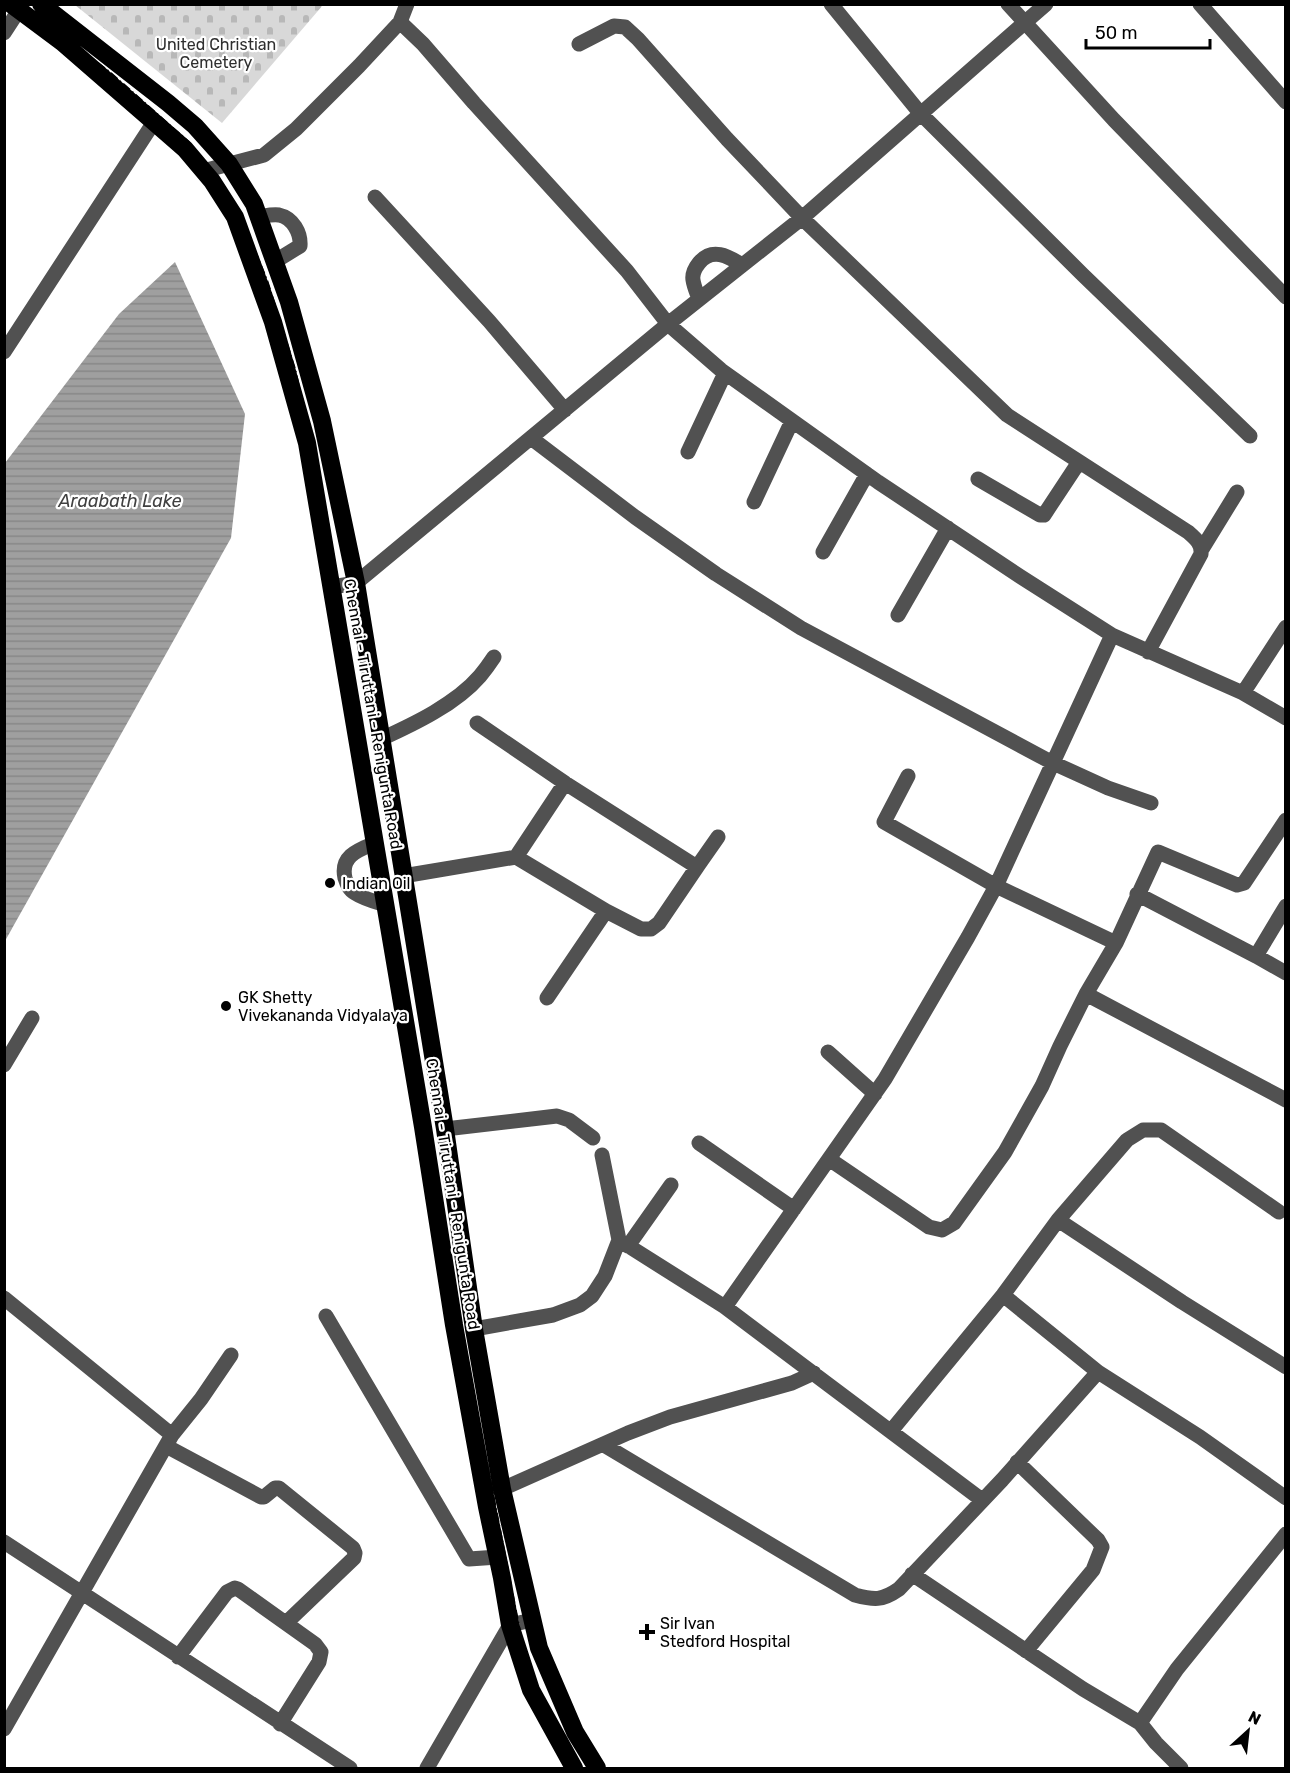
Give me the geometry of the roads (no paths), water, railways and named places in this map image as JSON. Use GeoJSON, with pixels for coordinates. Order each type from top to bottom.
{"type":"FeatureCollection","features":[{"type":"Feature","properties":{"kind":"highway","name":"Chennai - Tiruttani - Renigunta Road"},"geometry":{"type":"LineString","coordinates":[[41,4],[168,103],[195,126],[229,164],[254,204],[289,302],[322,422],[356,583],[445,1129],[474,1329],[502,1489],[539,1648],[575,1732],[597,1768]]}},
{"type":"Feature","properties":{"kind":"highway","name":"Chennai - Tiruttani - Renigunta Road"},"geometry":{"type":"LineString","coordinates":[[15,7],[62,42],[185,149],[212,181],[235,217],[273,322],[308,443],[456,1336],[510,1625],[531,1690],[574,1768]]}},
{"type":"Feature","properties":{"kind":"street"},"geometry":{"type":"LineString","coordinates":[[203,171],[264,155],[296,129],[400,22],[407,4]]}},
{"type":"Feature","properties":{"kind":"street"},"geometry":{"type":"LineString","coordinates":[[831,4],[920,114],[1250,436]]}},
{"type":"Feature","properties":{"kind":"street"},"geometry":{"type":"LineString","coordinates":[[1008,4],[1114,120],[1286,297]]}},
{"type":"Feature","properties":{"kind":"street"},"geometry":{"type":"LineString","coordinates":[[332,587],[356,583],[668,324],[802,218],[1046,4]]}},
{"type":"Feature","properties":{"kind":"street"},"geometry":{"type":"LineString","coordinates":[[1200,4],[1286,102]]}},
{"type":"Feature","properties":{"kind":"street"},"geometry":{"type":"LineString","coordinates":[[4,33],[15,7]]}},
{"type":"Feature","properties":{"kind":"street"},"geometry":{"type":"LineString","coordinates":[[400,22],[423,44],[604,245],[668,324],[725,373],[867,474],[1112,635],[1243,693],[1286,718]]}},
{"type":"Feature","properties":{"kind":"street"},"geometry":{"type":"LineString","coordinates":[[579,44],[614,26],[625,27],[802,218],[1007,415],[1188,532],[1198,540],[1202,549]]}},
{"type":"Feature","properties":{"kind":"street"},"geometry":{"type":"LineString","coordinates":[[4,352],[154,122]]}},
{"type":"Feature","properties":{"kind":"street"},"geometry":{"type":"LineString","coordinates":[[375,197],[489,321],[565,410]]}},
{"type":"Feature","properties":{"kind":"street"},"geometry":{"type":"LineString","coordinates":[[258,217],[281,215],[293,223],[300,236],[300,246],[274,262]]}},
{"type":"Feature","properties":{"kind":"street"},"geometry":{"type":"LineString","coordinates":[[699,299],[693,274],[700,261],[707,255],[713,253],[725,256],[742,265]]}},
{"type":"Feature","properties":{"kind":"street"},"geometry":{"type":"LineString","coordinates":[[688,452],[725,373]]}},
{"type":"Feature","properties":{"kind":"street"},"geometry":{"type":"LineString","coordinates":[[754,502],[792,421]]}},
{"type":"Feature","properties":{"kind":"street"},"geometry":{"type":"LineString","coordinates":[[531,438],[716,574],[801,628],[1053,763],[1108,788],[1151,803]]}},
{"type":"Feature","properties":{"kind":"street"},"geometry":{"type":"LineString","coordinates":[[978,479],[1040,515],[1044,515],[1079,462]]}},
{"type":"Feature","properties":{"kind":"street"},"geometry":{"type":"LineString","coordinates":[[823,552],[867,474]]}},
{"type":"Feature","properties":{"kind":"street"},"geometry":{"type":"LineString","coordinates":[[1148,652],[1202,549],[1237,492]]}},
{"type":"Feature","properties":{"kind":"street"},"geometry":{"type":"LineString","coordinates":[[898,615],[948,528]]}},
{"type":"Feature","properties":{"kind":"street"},"geometry":{"type":"LineString","coordinates":[[1243,693],[1286,627]]}},
{"type":"Feature","properties":{"kind":"street"},"geometry":{"type":"LineString","coordinates":[[725,1307],[885,1079],[996,886],[1112,635]]}},
{"type":"Feature","properties":{"kind":"street"},"geometry":{"type":"LineString","coordinates":[[381,739],[445,705],[480,676],[494,657]]}},
{"type":"Feature","properties":{"kind":"street"},"geometry":{"type":"LineString","coordinates":[[477,723],[565,783],[697,867]]}},
{"type":"Feature","properties":{"kind":"street"},"geometry":{"type":"LineString","coordinates":[[908,776],[884,822],[996,886],[1116,943]]}},
{"type":"Feature","properties":{"kind":"street"},"geometry":{"type":"LineString","coordinates":[[516,857],[565,783]]}},
{"type":"Feature","properties":{"kind":"street"},"geometry":{"type":"LineString","coordinates":[[829,1159],[929,1227],[942,1230],[954,1223],[1005,1152],[1042,1086],[1086,994],[1116,943],[1158,852],[1237,885],[1244,883],[1286,820]]}},
{"type":"Feature","properties":{"kind":"street"},"geometry":{"type":"LineString","coordinates":[[403,876],[516,857],[606,911],[641,929],[651,929],[659,923],[718,837]]}},
{"type":"Feature","properties":{"kind":"street"},"geometry":{"type":"LineString","coordinates":[[375,843],[352,853],[345,862],[345,876],[348,887],[354,893],[386,905]]}},
{"type":"Feature","properties":{"kind":"street"},"geometry":{"type":"LineString","coordinates":[[1137,894],[1286,973]]}},
{"type":"Feature","properties":{"kind":"street"},"geometry":{"type":"LineString","coordinates":[[1256,956],[1286,906]]}},
{"type":"Feature","properties":{"kind":"street"},"geometry":{"type":"LineString","coordinates":[[547,998],[606,911]]}},
{"type":"Feature","properties":{"kind":"street"},"geometry":{"type":"LineString","coordinates":[[1086,994],[1286,1100]]}},
{"type":"Feature","properties":{"kind":"street"},"geometry":{"type":"LineString","coordinates":[[4,1065],[32,1018]]}},
{"type":"Feature","properties":{"kind":"street"},"geometry":{"type":"LineString","coordinates":[[828,1052],[875,1094]]}},
{"type":"Feature","properties":{"kind":"street"},"geometry":{"type":"LineString","coordinates":[[445,1129],[557,1116],[569,1120],[592,1138]]}},
{"type":"Feature","properties":{"kind":"street"},"geometry":{"type":"LineString","coordinates":[[891,1431],[1003,1295],[1058,1220],[1127,1140],[1143,1130],[1161,1130],[1279,1212]]}},
{"type":"Feature","properties":{"kind":"street"},"geometry":{"type":"LineString","coordinates":[[699,1143],[794,1209]]}},
{"type":"Feature","properties":{"kind":"street"},"geometry":{"type":"LineString","coordinates":[[602,1155],[624,1243],[725,1307],[982,1500]]}},
{"type":"Feature","properties":{"kind":"street"},"geometry":{"type":"LineString","coordinates":[[474,1329],[553,1315],[580,1305],[599,1287],[624,1243],[672,1185]]}},
{"type":"Feature","properties":{"kind":"street"},"geometry":{"type":"LineString","coordinates":[[1058,1220],[1182,1302],[1286,1366]]}},
{"type":"Feature","properties":{"kind":"street"},"geometry":{"type":"LineString","coordinates":[[1003,1295],[1098,1372],[1200,1437],[1286,1498]]}},
{"type":"Feature","properties":{"kind":"street"},"geometry":{"type":"LineString","coordinates":[[4,1298],[169,1441],[261,1497],[279,1488],[353,1548],[354,1558],[286,1623]]}},
{"type":"Feature","properties":{"kind":"street"},"geometry":{"type":"LineString","coordinates":[[326,1316],[469,1559],[498,1557]]}},
{"type":"Feature","properties":{"kind":"street"},"geometry":{"type":"LineString","coordinates":[[4,1729],[169,1441],[231,1355]]}},
{"type":"Feature","properties":{"kind":"street"},"geometry":{"type":"LineString","coordinates":[[604,1444],[855,1595],[872,1600],[887,1597],[899,1588],[1098,1372]]}},
{"type":"Feature","properties":{"kind":"street"},"geometry":{"type":"LineString","coordinates":[[502,1489],[670,1417],[792,1383],[814,1373]]}},
{"type":"Feature","properties":{"kind":"street"},"geometry":{"type":"LineString","coordinates":[[1017,1462],[1098,1540],[1102,1547],[1093,1570],[1026,1651]]}},
{"type":"Feature","properties":{"kind":"street"},"geometry":{"type":"LineString","coordinates":[[1140,1723],[1177,1669],[1286,1534]]}},
{"type":"Feature","properties":{"kind":"street"},"geometry":{"type":"LineString","coordinates":[[4,1542],[350,1768]]}},
{"type":"Feature","properties":{"kind":"street"},"geometry":{"type":"LineString","coordinates":[[912,1574],[1083,1689],[1140,1723],[1181,1768]]}},
{"type":"Feature","properties":{"kind":"street"},"geometry":{"type":"LineString","coordinates":[[178,1657],[231,1589],[238,1589],[315,1644],[321,1652],[321,1656],[280,1724]]}},
{"type":"Feature","properties":{"kind":"street"},"geometry":{"type":"LineString","coordinates":[[427,1768],[510,1625],[532,1620]]}},
{"type":"Feature","properties":{"kind":"water","name":"Araabath Lake"},"geometry":{"type":"Polygon","coordinates":[[[175,262],[245,414],[231,538],[5,941],[5,463],[119,314],[175,262]]]}},
{"type":"Feature","properties":{"kind":"railway"},"geometry":{"type":"LineString","coordinates":[[18,4],[109,73],[188,143],[226,193],[243,225],[266,281],[294,370],[325,512],[470,1383],[520,1638],[538,1694],[579,1768]]}},
{"type":"Feature","properties":{"kind":"place","name":"Indian Oil"},"geometry":{"type":"Point","coordinates":[330,883]}},
{"type":"Feature","properties":{"kind":"place","name":"GK Shetty Vivekananda Vidyalaya"},"geometry":{"type":"Point","coordinates":[226,1006]}},
{"type":"Feature","properties":{"kind":"place","name":"Sir Ivan Stedford Hospital"},"geometry":{"type":"Point","coordinates":[647,1632]}},
{"type":"Feature","properties":{"kind":"park label","name":"United Christian Cemetery"},"geometry":{"type":"Point","coordinates":[216,53]}}]}
